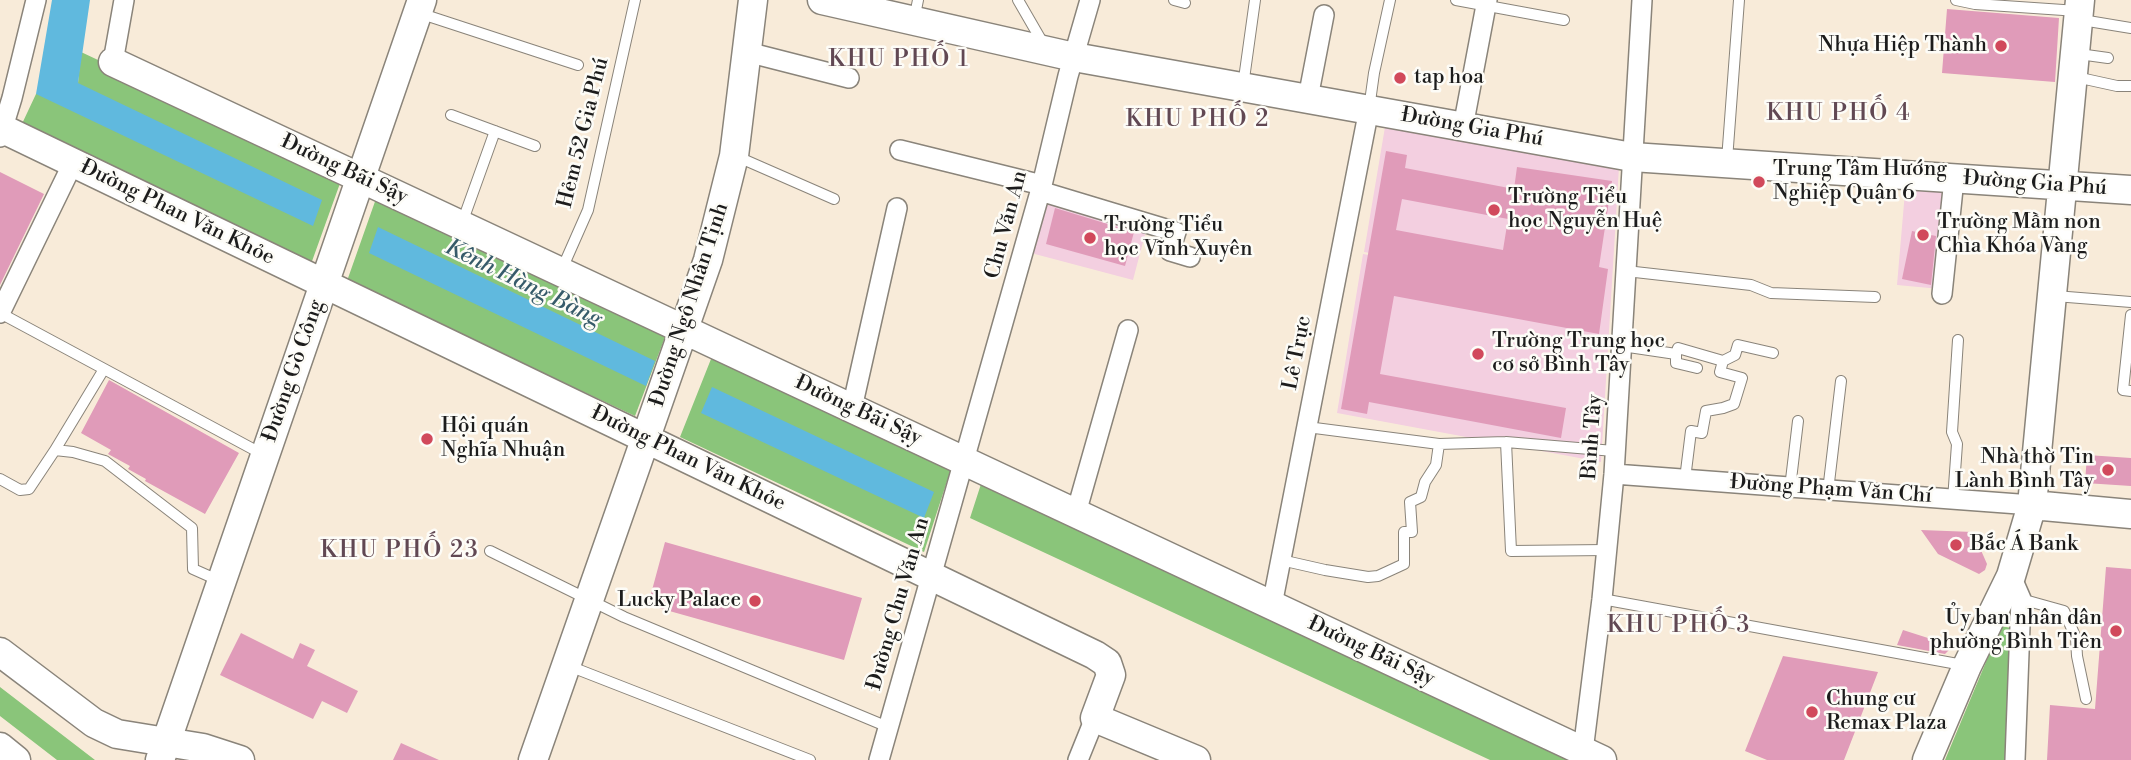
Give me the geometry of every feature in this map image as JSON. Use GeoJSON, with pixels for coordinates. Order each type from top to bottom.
{"type":"FeatureCollection","features":[{"type":"Feature","properties":{"kind":"street"},"geometry":{"type":"LineString","coordinates":[[2,133],[36,0]]}},
{"type":"Feature","properties":{"kind":"street"},"geometry":{"type":"LineString","coordinates":[[113,62],[124,0]]}},
{"type":"Feature","properties":{"kind":"street","name":"Đường Ngô Nhân Tịnh"},"geometry":{"type":"LineString","coordinates":[[533,760],[685,330],[720,218],[734,156],[753,0]]}},
{"type":"Feature","properties":{"kind":"street","name":"Đường Gia Phú"},"geometry":{"type":"LineString","coordinates":[[822,0],[916,10],[1074,57],[1632,157],[2131,190]]}},
{"type":"Feature","properties":{"kind":"street","name":"Chu Văn An"},"geometry":{"type":"LineString","coordinates":[[965,461],[1090,0]]}},
{"type":"Feature","properties":{"kind":"street","name":"Bình Tây"},"geometry":{"type":"LineString","coordinates":[[1592,755],[1602,599],[1614,474],[1642,0]]}},
{"type":"Feature","properties":{"kind":"street"},"geometry":{"type":"LineString","coordinates":[[1463,127],[1486,3]]}},
{"type":"Feature","properties":{"kind":"street","name":"Đường Gò Công"},"geometry":{"type":"LineString","coordinates":[[162,751],[420,6]]}},
{"type":"Feature","properties":{"kind":"street"},"geometry":{"type":"LineString","coordinates":[[2015,760],[2016,587],[2032,505],[2079,10]]}},
{"type":"Feature","properties":{"kind":"street"},"geometry":{"type":"LineString","coordinates":[[1308,99],[1324,15]]}},
{"type":"Feature","properties":{"kind":"street"},"geometry":{"type":"LineString","coordinates":[[747,52],[849,78]]}},
{"type":"Feature","properties":{"kind":"street","name":"Đường Bãi Sậy"},"geometry":{"type":"LineString","coordinates":[[113,62],[1592,755]]}},
{"type":"Feature","properties":{"kind":"street"},"geometry":{"type":"LineString","coordinates":[[0,66],[18,75]]}},
{"type":"Feature","properties":{"kind":"street","name":"Lê Trực"},"geometry":{"type":"LineString","coordinates":[[1272,606],[1369,110]]}},
{"type":"Feature","properties":{"kind":"street","name":"Đường Phan Văn Khỏe"},"geometry":{"type":"LineString","coordinates":[[2,133],[74,163],[1102,659],[1111,669],[1111,680],[1096,718]]}},
{"type":"Feature","properties":{"kind":"street"},"geometry":{"type":"LineString","coordinates":[[900,150],[1041,188],[1176,232],[1170,251],[1190,257]]}},
{"type":"Feature","properties":{"kind":"street"},"geometry":{"type":"LineString","coordinates":[[0,313],[74,163]]}},
{"type":"Feature","properties":{"kind":"street"},"geometry":{"type":"LineString","coordinates":[[1942,293],[1954,178]]}},
{"type":"Feature","properties":{"kind":"street"},"geometry":{"type":"LineString","coordinates":[[852,408],[897,208]]}},
{"type":"Feature","properties":{"kind":"street"},"geometry":{"type":"LineString","coordinates":[[1076,513],[1128,331]]}},
{"type":"Feature","properties":{"kind":"street","name":"Đường Chu Văn An"},"geometry":{"type":"LineString","coordinates":[[879,760],[965,461]]}},
{"type":"Feature","properties":{"kind":"street","name":"Đường Phạm Văn Chí"},"geometry":{"type":"LineString","coordinates":[[1614,474],[2131,514]]}},
{"type":"Feature","properties":{"kind":"street"},"geometry":{"type":"LineString","coordinates":[[1927,760],[1967,666],[2016,587]]}},
{"type":"Feature","properties":{"kind":"street"},"geometry":{"type":"LineString","coordinates":[[0,652],[94,723],[117,734],[162,751],[203,748],[240,760]]}},
{"type":"Feature","properties":{"kind":"street"},"geometry":{"type":"LineString","coordinates":[[1078,760],[1096,718],[1196,760]]}},
{"type":"Feature","properties":{"kind":"street"},"geometry":{"type":"LineString","coordinates":[[0,747],[16,760]]}},
{"type":"Feature","properties":{"kind":"lane","name":"Hẻm 52 Gia Phú"},"geometry":{"type":"LineString","coordinates":[[560,272],[588,210],[635,0]]}},
{"type":"Feature","properties":{"kind":"lane"},"geometry":{"type":"LineString","coordinates":[[1018,0],[1046,50]]}},
{"type":"Feature","properties":{"kind":"lane"},"geometry":{"type":"LineString","coordinates":[[1242,87],[1255,0]]}},
{"type":"Feature","properties":{"kind":"lane"},"geometry":{"type":"LineString","coordinates":[[1369,110],[1390,0]]}},
{"type":"Feature","properties":{"kind":"lane"},"geometry":{"type":"LineString","coordinates":[[1456,0],[1486,3],[1564,20]]}},
{"type":"Feature","properties":{"kind":"lane"},"geometry":{"type":"LineString","coordinates":[[1727,163],[1738,0]]}},
{"type":"Feature","properties":{"kind":"lane"},"geometry":{"type":"LineString","coordinates":[[1956,0],[1975,4],[2079,10],[2131,28]]}},
{"type":"Feature","properties":{"kind":"lane"},"geometry":{"type":"LineString","coordinates":[[420,6],[578,65]]}},
{"type":"Feature","properties":{"kind":"lane"},"geometry":{"type":"LineString","coordinates":[[2073,65],[2108,58]]}},
{"type":"Feature","properties":{"kind":"lane"},"geometry":{"type":"LineString","coordinates":[[2073,65],[2118,86],[2131,86]]}},
{"type":"Feature","properties":{"kind":"lane"},"geometry":{"type":"LineString","coordinates":[[451,115],[535,146]]}},
{"type":"Feature","properties":{"kind":"lane"},"geometry":{"type":"LineString","coordinates":[[461,225],[495,131]]}},
{"type":"Feature","properties":{"kind":"lane"},"geometry":{"type":"LineString","coordinates":[[734,156],[834,199]]}},
{"type":"Feature","properties":{"kind":"lane"},"geometry":{"type":"LineString","coordinates":[[1626,271],[1751,285],[1771,293],[1875,297]]}},
{"type":"Feature","properties":{"kind":"lane"},"geometry":{"type":"LineString","coordinates":[[2052,296],[2131,302]]}},
{"type":"Feature","properties":{"kind":"lane"},"geometry":{"type":"LineString","coordinates":[[0,313],[265,455]]}},
{"type":"Feature","properties":{"kind":"lane"},"geometry":{"type":"LineString","coordinates":[[2131,316],[2129,355],[2123,390],[2131,391]]}},
{"type":"Feature","properties":{"kind":"lane"},"geometry":{"type":"LineString","coordinates":[[1953,500],[1957,444],[1952,432],[1958,340]]}},
{"type":"Feature","properties":{"kind":"lane"},"geometry":{"type":"LineString","coordinates":[[1697,368],[1676,363],[1678,348],[1723,361],[1735,355],[1738,345],[1773,353]]}},
{"type":"Feature","properties":{"kind":"lane"},"geometry":{"type":"LineString","coordinates":[[1622,346],[1676,354]]}},
{"type":"Feature","properties":{"kind":"lane"},"geometry":{"type":"LineString","coordinates":[[1685,479],[1691,432],[1702,433],[1701,410],[1734,404],[1742,378],[1720,372],[1723,361]]}},
{"type":"Feature","properties":{"kind":"lane"},"geometry":{"type":"LineString","coordinates":[[0,479],[20,489],[29,489],[104,369]]}},
{"type":"Feature","properties":{"kind":"lane"},"geometry":{"type":"LineString","coordinates":[[1828,491],[1841,381]]}},
{"type":"Feature","properties":{"kind":"lane"},"geometry":{"type":"LineString","coordinates":[[1790,488],[1798,421]]}},
{"type":"Feature","properties":{"kind":"lane"},"geometry":{"type":"LineString","coordinates":[[1307,428],[1439,444],[1506,442],[1614,451]]}},
{"type":"Feature","properties":{"kind":"lane"},"geometry":{"type":"LineString","coordinates":[[1506,442],[1511,551],[1606,550]]}},
{"type":"Feature","properties":{"kind":"lane"},"geometry":{"type":"LineString","coordinates":[[1281,560],[1368,577],[1378,576],[1404,564],[1404,531],[1412,532],[1410,502],[1421,497],[1425,482],[1436,465],[1439,444]]}},
{"type":"Feature","properties":{"kind":"lane"},"geometry":{"type":"LineString","coordinates":[[55,450],[105,461],[192,528],[193,569],[221,581]]}},
{"type":"Feature","properties":{"kind":"lane"},"geometry":{"type":"LineString","coordinates":[[490,551],[624,617],[888,727]]}},
{"type":"Feature","properties":{"kind":"lane"},"geometry":{"type":"LineString","coordinates":[[2016,587],[2064,611],[2076,638],[2086,699]]}},
{"type":"Feature","properties":{"kind":"lane"},"geometry":{"type":"LineString","coordinates":[[1602,599],[1967,666]]}},
{"type":"Feature","properties":{"kind":"lane"},"geometry":{"type":"LineString","coordinates":[[566,665],[810,760]]}},
{"type":"Feature","properties":{"kind":"shaded area"},"geometry":{"type":"Polygon","coordinates":[[[1385,127],[1619,167],[1601,462],[1337,413],[1363,254],[1611,295],[1364,252],[1385,127]]]}},
{"type":"Feature","properties":{"kind":"shaded area","name":"Trường Mầm non Chìa Khóa Vàng"},"geometry":{"type":"Polygon","coordinates":[[[1906,180],[1950,184],[1940,289],[1897,285],[1906,180]]]}},
{"type":"Feature","properties":{"kind":"shaded area","name":"Trường Tiểu học Vĩnh Xuyên"},"geometry":{"type":"Polygon","coordinates":[[[1047,195],[1148,223],[1133,280],[1031,253],[1047,195]]]}},
{"type":"Feature","properties":{"kind":"green space"},"geometry":{"type":"Polygon","coordinates":[[[81,52],[343,175],[311,264],[20,128],[36,94],[78,83],[81,52]]]}},
{"type":"Feature","properties":{"kind":"green space"},"geometry":{"type":"Polygon","coordinates":[[[378,193],[667,332],[635,416],[347,281],[378,193]]]}},
{"type":"Feature","properties":{"kind":"green space"},"geometry":{"type":"Polygon","coordinates":[[[713,354],[951,469],[924,552],[680,437],[713,354]]]}},
{"type":"Feature","properties":{"kind":"green space"},"geometry":{"type":"Polygon","coordinates":[[[981,484],[1571,760],[1490,760],[970,518],[981,484]]]}},
{"type":"Feature","properties":{"kind":"green space"},"geometry":{"type":"Polygon","coordinates":[[[2001,626],[2016,629],[2008,760],[1945,760],[2001,626]]]}},
{"type":"Feature","properties":{"kind":"green space"},"geometry":{"type":"Polygon","coordinates":[[[0,687],[95,760],[57,760],[0,716],[0,687]]]}},
{"type":"Feature","properties":{"kind":"water"},"geometry":{"type":"Polygon","coordinates":[[[52,0],[90,0],[78,83],[322,200],[313,226],[36,94],[52,0]]]}},
{"type":"Feature","properties":{"kind":"water","name":"Kênh Hàng Bàng"},"geometry":{"type":"Polygon","coordinates":[[[378,227],[655,361],[646,386],[369,253],[378,227]]]}},
{"type":"Feature","properties":{"kind":"water"},"geometry":{"type":"Polygon","coordinates":[[[712,387],[934,492],[924,518],[701,413],[712,387]]]}},
{"type":"Feature","properties":{"kind":"building","name":"Nhựa Hiệp Thành"},"geometry":{"type":"Polygon","coordinates":[[[1947,9],[2059,18],[2055,82],[1942,73],[1947,9]]]}},
{"type":"Feature","properties":{"kind":"building"},"geometry":{"type":"Polygon","coordinates":[[[1386,151],[1407,155],[1405,168],[1514,189],[1517,167],[1612,181],[1599,267],[1608,269],[1599,334],[1394,296],[1380,374],[1566,408],[1561,438],[1369,402],[1367,414],[1341,409],[1386,151]],[[1402,199],[1396,230],[1503,250],[1508,219],[1402,199]]]}},
{"type":"Feature","properties":{"kind":"building"},"geometry":{"type":"Polygon","coordinates":[[[0,172],[44,194],[0,285],[0,172]]]}},
{"type":"Feature","properties":{"kind":"building"},"geometry":{"type":"Polygon","coordinates":[[[1055,208],[1134,232],[1125,266],[1046,244],[1055,208]]]}},
{"type":"Feature","properties":{"kind":"building","name":"Trường Mầm non Chìa Khóa Vàng"},"geometry":{"type":"Polygon","coordinates":[[[1912,231],[1936,236],[1931,285],[1902,279],[1912,231]]]}},
{"type":"Feature","properties":{"kind":"building"},"geometry":{"type":"Polygon","coordinates":[[[109,380],[239,453],[205,514],[145,481],[146,479],[128,469],[130,466],[108,454],[111,450],[81,433],[109,380]]]}},
{"type":"Feature","properties":{"kind":"building","name":"Nhà thờ Tin Lành Bình Tây"},"geometry":{"type":"Polygon","coordinates":[[[2087,455],[2131,458],[2131,486],[2085,483],[2087,455]]]}},
{"type":"Feature","properties":{"kind":"building","name":"Bắc Á Bank"},"geometry":{"type":"Polygon","coordinates":[[[1921,530],[1973,532],[1987,564],[1985,570],[1979,574],[1938,554],[1921,530]]]}},
{"type":"Feature","properties":{"kind":"building","name":"Lucky Palace"},"geometry":{"type":"Polygon","coordinates":[[[665,542],[862,598],[844,660],[648,605],[665,542]]]}},
{"type":"Feature","properties":{"kind":"building"},"geometry":{"type":"Polygon","coordinates":[[[2106,567],[2131,569],[2131,760],[2047,760],[2050,705],[2095,709],[2106,567]]]}},
{"type":"Feature","properties":{"kind":"building"},"geometry":{"type":"Polygon","coordinates":[[[1903,630],[1953,646],[1945,654],[1897,645],[1903,630]]]}},
{"type":"Feature","properties":{"kind":"building"},"geometry":{"type":"Polygon","coordinates":[[[241,633],[293,659],[300,643],[315,650],[307,666],[358,691],[347,713],[322,701],[313,719],[220,675],[241,633]]]}},
{"type":"Feature","properties":{"kind":"building","name":"Chung cư Remax Plaza"},"geometry":{"type":"Polygon","coordinates":[[[1783,656],[1878,672],[1844,760],[1767,760],[1745,751],[1783,656]]]}},
{"type":"Feature","properties":{"kind":"building"},"geometry":{"type":"Polygon","coordinates":[[[401,743],[439,760],[393,760],[401,743]]]}},
{"type":"Feature","properties":{"kind":"place","name":"Nhựa Hiệp Thành"},"geometry":{"type":"Point","coordinates":[2001,46]}},
{"type":"Feature","properties":{"kind":"place","name":"tap hoa"},"geometry":{"type":"Point","coordinates":[1400,78]}},
{"type":"Feature","properties":{"kind":"place","name":"Trung Tâm Hướng Nghiệp Quận 6"},"geometry":{"type":"Point","coordinates":[1759,182]}},
{"type":"Feature","properties":{"kind":"place","name":"Trường Tiểu học Nguyễn Huệ"},"geometry":{"type":"Point","coordinates":[1494,210]}},
{"type":"Feature","properties":{"kind":"place","name":"Trường Mầm non Chìa Khóa Vàng"},"geometry":{"type":"Point","coordinates":[1923,235]}},
{"type":"Feature","properties":{"kind":"place","name":"Trường Tiểu học Vĩnh Xuyên"},"geometry":{"type":"Point","coordinates":[1090,238]}},
{"type":"Feature","properties":{"kind":"place","name":"Trường Trung học cơ sở Bình Tây"},"geometry":{"type":"Point","coordinates":[1478,354]}},
{"type":"Feature","properties":{"kind":"place","name":"Hội quán Nghĩa Nhuận"},"geometry":{"type":"Point","coordinates":[427,439]}},
{"type":"Feature","properties":{"kind":"place","name":"Nhà thờ Tin Lành Bình Tây"},"geometry":{"type":"Point","coordinates":[2108,470]}},
{"type":"Feature","properties":{"kind":"place","name":"Bắc Á Bank"},"geometry":{"type":"Point","coordinates":[1956,545]}},
{"type":"Feature","properties":{"kind":"place","name":"Lucky Palace"},"geometry":{"type":"Point","coordinates":[755,601]}},
{"type":"Feature","properties":{"kind":"place","name":"Ủy ban nhân dân phường Bình Tiên"},"geometry":{"type":"Point","coordinates":[2116,631]}},
{"type":"Feature","properties":{"kind":"place","name":"Chung cư Remax Plaza"},"geometry":{"type":"Point","coordinates":[1812,712]}},
{"type":"Feature","properties":{"kind":"district","name":"KHU PHỐ 1"},"geometry":{"type":"Point","coordinates":[899,60]}},
{"type":"Feature","properties":{"kind":"district","name":"KHU PHỐ 4"},"geometry":{"type":"Point","coordinates":[1839,114]}},
{"type":"Feature","properties":{"kind":"district","name":"KHU PHỐ 2"},"geometry":{"type":"Point","coordinates":[1198,120]}},
{"type":"Feature","properties":{"kind":"district","name":"KHU PHỐ 23"},"geometry":{"type":"Point","coordinates":[400,551]}},
{"type":"Feature","properties":{"kind":"district","name":"KHU PHỐ 3"},"geometry":{"type":"Point","coordinates":[1679,626]}}]}
